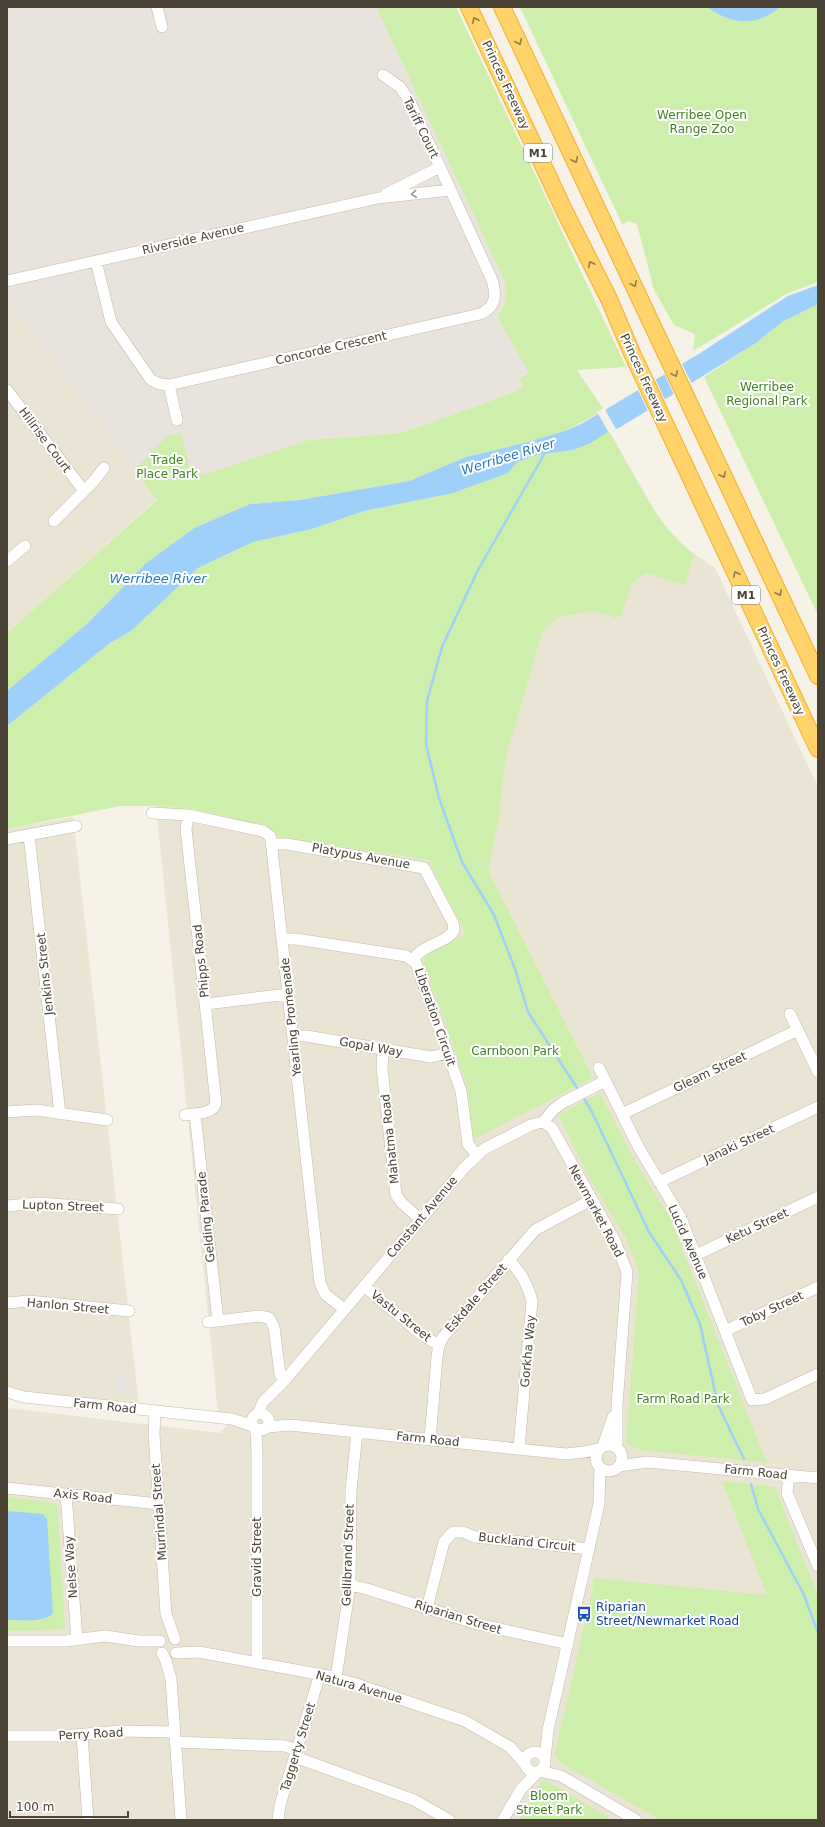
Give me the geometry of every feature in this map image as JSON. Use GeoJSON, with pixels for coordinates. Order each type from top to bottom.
{"type":"FeatureCollection","features":[{"type":"Feature","properties":{"kind":"highway","name":"Princes Freeway"},"geometry":{"type":"LineString","coordinates":[[469,7],[609,299],[631,351],[818,749]]}},
{"type":"Feature","properties":{"kind":"highway","name":"M1"},"geometry":{"type":"LineString","coordinates":[[502,7],[818,676]]}},
{"type":"Feature","properties":{"kind":"street"},"geometry":{"type":"LineString","coordinates":[[157,7],[162,28]]}},
{"type":"Feature","properties":{"kind":"street","name":"Tariff Court"},"geometry":{"type":"LineString","coordinates":[[383,75],[400,87],[410,102],[440,167]]}},
{"type":"Feature","properties":{"kind":"street","name":"Concorde Crescent"},"geometry":{"type":"LineString","coordinates":[[168,385],[480,314],[487,311],[492,305],[496,296],[494,288],[440,167]]}},
{"type":"Feature","properties":{"kind":"street","name":"Riverside Avenue"},"geometry":{"type":"LineString","coordinates":[[378,198],[440,167]]}},
{"type":"Feature","properties":{"kind":"street","name":"Riverside Avenue"},"geometry":{"type":"LineString","coordinates":[[7,281],[378,198],[450,190]]}},
{"type":"Feature","properties":{"kind":"street"},"geometry":{"type":"LineString","coordinates":[[96,261],[109,316],[115,330],[152,380],[160,384],[168,385],[178,420]]}},
{"type":"Feature","properties":{"kind":"street","name":"Hillrise Court"},"geometry":{"type":"LineString","coordinates":[[7,390],[84,491]]}},
{"type":"Feature","properties":{"kind":"street"},"geometry":{"type":"LineString","coordinates":[[54,520],[84,491],[104,468]]}},
{"type":"Feature","properties":{"kind":"street"},"geometry":{"type":"LineString","coordinates":[[7,561],[25,546]]}},
{"type":"Feature","properties":{"kind":"street"},"geometry":{"type":"LineString","coordinates":[[152,814],[188,815],[263,831],[270,836],[272,844]]}},
{"type":"Feature","properties":{"kind":"street","name":"Phipps Road"},"geometry":{"type":"LineString","coordinates":[[188,815],[186,828],[215,1097],[214,1108],[210,1111],[190,1114]]}},
{"type":"Feature","properties":{"kind":"street"},"geometry":{"type":"LineString","coordinates":[[7,839],[76,826]]}},
{"type":"Feature","properties":{"kind":"street","name":"Jenkins Street"},"geometry":{"type":"LineString","coordinates":[[29,835],[60,1114]]}},
{"type":"Feature","properties":{"kind":"street","name":"Yearling Promenade"},"geometry":{"type":"LineString","coordinates":[[272,844],[320,1283],[325,1294],[344,1309]]}},
{"type":"Feature","properties":{"kind":"street","name":"Platypus Avenue"},"geometry":{"type":"LineString","coordinates":[[272,844],[287,844],[424,868],[453,923],[454,930],[450,936],[422,950],[413,960]]}},
{"type":"Feature","properties":{"kind":"street","name":"Liberation Circuit"},"geometry":{"type":"LineString","coordinates":[[282,939],[296,939],[406,956],[413,960],[419,969],[461,1091],[466,1138],[468,1144],[477,1155]]}},
{"type":"Feature","properties":{"kind":"street"},"geometry":{"type":"LineString","coordinates":[[206,1004],[288,994]]}},
{"type":"Feature","properties":{"kind":"street"},"geometry":{"type":"LineString","coordinates":[[790,1014],[815,1059],[818,1072]]}},
{"type":"Feature","properties":{"kind":"street","name":"Gleam Street"},"geometry":{"type":"LineString","coordinates":[[622,1114],[798,1030]]}},
{"type":"Feature","properties":{"kind":"street","name":"Gopal Way"},"geometry":{"type":"LineString","coordinates":[[293,1036],[306,1036],[431,1058],[448,1053]]}},
{"type":"Feature","properties":{"kind":"street","name":"Mahatma Road"},"geometry":{"type":"LineString","coordinates":[[384,1049],[382,1068],[396,1195],[402,1203],[420,1219]]}},
{"type":"Feature","properties":{"kind":"street","name":"Lucid Avenue"},"geometry":{"type":"LineString","coordinates":[[599,1068],[639,1148],[681,1218],[752,1400],[765,1399],[818,1374]]}},
{"type":"Feature","properties":{"kind":"street"},"geometry":{"type":"LineString","coordinates":[[543,1122],[554,1108],[605,1081]]}},
{"type":"Feature","properties":{"kind":"street","name":"Janaki Street"},"geometry":{"type":"LineString","coordinates":[[659,1182],[818,1107]]}},
{"type":"Feature","properties":{"kind":"street"},"geometry":{"type":"LineString","coordinates":[[7,1112],[36,1110],[107,1120]]}},
{"type":"Feature","properties":{"kind":"street","name":"Gelding Parade"},"geometry":{"type":"LineString","coordinates":[[190,1114],[213,1321],[259,1316],[269,1318],[274,1327],[280,1374],[285,1380]]}},
{"type":"Feature","properties":{"kind":"street","name":"Constant Avenue"},"geometry":{"type":"LineString","coordinates":[[261,1422],[272,1394],[465,1167],[484,1149],[531,1125],[543,1122]]}},
{"type":"Feature","properties":{"kind":"street","name":"Newmarket Road"},"geometry":{"type":"LineString","coordinates":[[543,1122],[552,1128],[615,1241],[627,1272],[617,1405],[618,1448]]}},
{"type":"Feature","properties":{"kind":"street","name":"Ketu Street"},"geometry":{"type":"LineString","coordinates":[[696,1255],[818,1197]]}},
{"type":"Feature","properties":{"kind":"street","name":"Eskdale Street"},"geometry":{"type":"LineString","coordinates":[[430,1439],[439,1345],[443,1337],[535,1230],[591,1200]]}},
{"type":"Feature","properties":{"kind":"street","name":"Lupton Street"},"geometry":{"type":"LineString","coordinates":[[7,1206],[39,1203],[118,1209]]}},
{"type":"Feature","properties":{"kind":"street","name":"Gorkha Way"},"geometry":{"type":"LineString","coordinates":[[508,1260],[521,1276],[530,1293],[532,1301],[519,1448]]}},
{"type":"Feature","properties":{"kind":"street","name":"Vastu Street"},"geometry":{"type":"LineString","coordinates":[[364,1286],[422,1335],[439,1345]]}},
{"type":"Feature","properties":{"kind":"street","name":"Toby Street"},"geometry":{"type":"LineString","coordinates":[[725,1331],[818,1287]]}},
{"type":"Feature","properties":{"kind":"street","name":"Hanlon Street"},"geometry":{"type":"LineString","coordinates":[[7,1303],[30,1301],[129,1311]]}},
{"type":"Feature","properties":{"kind":"street","name":"Farm Road"},"geometry":{"type":"LineString","coordinates":[[7,1392],[24,1397],[519,1448],[566,1454],[599,1466]]}},
{"type":"Feature","properties":{"kind":"street","name":"Farm Road"},"geometry":{"type":"LineString","coordinates":[[7,1400],[24,1397]]}},
{"type":"Feature","properties":{"kind":"street","name":"Newmarket Road"},"geometry":{"type":"LineString","coordinates":[[601,1447],[617,1405]]}},
{"type":"Feature","properties":{"kind":"street","name":"Murrindal Street"},"geometry":{"type":"LineString","coordinates":[[155,1411],[153,1424],[166,1614],[161,1646],[171,1679],[181,1820]]}},
{"type":"Feature","properties":{"kind":"street","name":"Gravid Street"},"geometry":{"type":"LineString","coordinates":[[256,1662],[257,1452],[261,1422]]}},
{"type":"Feature","properties":{"kind":"street","name":"Gellibrand Street"},"geometry":{"type":"LineString","coordinates":[[336,1678],[350,1584],[351,1490],[357,1432]]}},
{"type":"Feature","properties":{"kind":"street"},"geometry":{"type":"LineString","coordinates":[[503,1820],[521,1789],[544,1767],[548,1730],[599,1504],[608,1483],[618,1468],[622,1458],[618,1448],[610,1444],[601,1447],[596,1457],[599,1466],[599,1504]]}},
{"type":"Feature","properties":{"kind":"street","name":"Farm Road"},"geometry":{"type":"LineString","coordinates":[[566,1454],[584,1452],[601,1447]]}},
{"type":"Feature","properties":{"kind":"street","name":"Farm Road"},"geometry":{"type":"LineString","coordinates":[[618,1448],[647,1462]]}},
{"type":"Feature","properties":{"kind":"street","name":"Farm Road"},"geometry":{"type":"LineString","coordinates":[[618,1468],[647,1462],[818,1478]]}},
{"type":"Feature","properties":{"kind":"street"},"geometry":{"type":"LineString","coordinates":[[599,1466],[606,1471],[618,1468]]}},
{"type":"Feature","properties":{"kind":"street"},"geometry":{"type":"LineString","coordinates":[[789,1475],[787,1493],[818,1566]]}},
{"type":"Feature","properties":{"kind":"street","name":"Axis Road"},"geometry":{"type":"LineString","coordinates":[[7,1488],[159,1504]]}},
{"type":"Feature","properties":{"kind":"street","name":"Nelse Way"},"geometry":{"type":"LineString","coordinates":[[66,1494],[77,1640]]}},
{"type":"Feature","properties":{"kind":"street","name":"Buckland Circuit"},"geometry":{"type":"LineString","coordinates":[[428,1608],[444,1542],[453,1532],[463,1532],[475,1536],[589,1549]]}},
{"type":"Feature","properties":{"kind":"street","name":"Riparian Street"},"geometry":{"type":"LineString","coordinates":[[350,1584],[476,1624],[568,1644]]}},
{"type":"Feature","properties":{"kind":"street","name":"Murrindal Street"},"geometry":{"type":"LineString","coordinates":[[166,1614],[177,1640]]}},
{"type":"Feature","properties":{"kind":"street"},"geometry":{"type":"LineString","coordinates":[[7,1641],[77,1640],[105,1636],[161,1646],[168,1656],[175,1654],[178,1648],[177,1640],[168,1636],[161,1646]]}},
{"type":"Feature","properties":{"kind":"street","name":"Natura Avenue"},"geometry":{"type":"LineString","coordinates":[[177,1640],[199,1652]]}},
{"type":"Feature","properties":{"kind":"street","name":"Natura Avenue"},"geometry":{"type":"LineString","coordinates":[[175,1654],[199,1652],[336,1678],[455,1717],[510,1748],[526,1765]]}},
{"type":"Feature","properties":{"kind":"street","name":"Murrindal Street"},"geometry":{"type":"LineString","coordinates":[[171,1679],[175,1654]]}},
{"type":"Feature","properties":{"kind":"street","name":"Taggerty Street"},"geometry":{"type":"LineString","coordinates":[[278,1820],[280,1805],[320,1674]]}},
{"type":"Feature","properties":{"kind":"street"},"geometry":{"type":"LineString","coordinates":[[521,1789],[526,1765],[526,1757],[532,1752],[548,1730]]}},
{"type":"Feature","properties":{"kind":"street","name":"Perry Road"},"geometry":{"type":"LineString","coordinates":[[7,1736],[82,1734],[120,1731],[285,1746],[296,1753],[414,1800],[450,1820]]}},
{"type":"Feature","properties":{"kind":"street"},"geometry":{"type":"LineString","coordinates":[[82,1734],[88,1820]]}},
{"type":"Feature","properties":{"kind":"street","name":"Natura Avenue"},"geometry":{"type":"LineString","coordinates":[[510,1748],[532,1752]]}},
{"type":"Feature","properties":{"kind":"street"},"geometry":{"type":"LineString","coordinates":[[532,1752],[541,1753],[545,1760],[561,1776],[619,1816],[636,1820]]}},
{"type":"Feature","properties":{"kind":"street"},"geometry":{"type":"LineString","coordinates":[[526,1765],[531,1771],[561,1776]]}},
{"type":"Feature","properties":{"kind":"shaded area"},"geometry":{"type":"Polygon","coordinates":[[[7,7],[376,7],[504,280],[506,290],[505,300],[497,316],[530,374],[519,379],[523,388],[475,407],[400,433],[310,440],[157,499],[7,300],[7,7]]]}},
{"type":"Feature","properties":{"kind":"shaded area"},"geometry":{"type":"Polygon","coordinates":[[[7,300],[157,499],[7,633],[7,300]]]}},
{"type":"Feature","properties":{"kind":"shaded area"},"geometry":{"type":"Polygon","coordinates":[[[609,431],[667,530],[686,548],[715,568],[818,787],[818,1820],[7,1820],[7,1408],[220,1433],[236,1416],[218,1413],[156,806],[190,809],[225,816],[198,568],[609,431]]]}},
{"type":"Feature","properties":{"kind":"shaded area"},"geometry":{"type":"Polygon","coordinates":[[[73,817],[139,1405],[48,1395],[7,1388],[7,829],[73,817]]]}},
{"type":"Feature","properties":{"kind":"shaded area"},"geometry":{"type":"Polygon","coordinates":[[[117,1371],[122,1372],[124,1378],[131,1379],[129,1394],[115,1393],[117,1371]]]}},
{"type":"Feature","properties":{"kind":"shaded area"},"geometry":{"type":"Polygon","coordinates":[[[588,1576],[590,1577],[580,1624],[577,1625],[588,1576]]]}},
{"type":"Feature","properties":{"kind":"shaded area"},"geometry":{"type":"Polygon","coordinates":[[[567,1667],[570,1669],[556,1729],[553,1729],[567,1667]]]}},
{"type":"Feature","properties":{"kind":"shaded area"},"geometry":{"type":"Polygon","coordinates":[[[583,1778],[615,1796],[612,1802],[581,1784],[583,1778]]]}},
{"type":"Feature","properties":{"kind":"shaded area"},"geometry":{"type":"Polygon","coordinates":[[[514,1786],[517,1787],[500,1816],[498,1814],[514,1786]]]}},
{"type":"Feature","properties":{"kind":"shaded area"},"geometry":{"type":"Polygon","coordinates":[[[525,1791],[528,1792],[512,1820],[508,1820],[525,1791]]]}},
{"type":"Feature","properties":{"kind":"green space","name":"Trade Place Park"},"geometry":{"type":"Polygon","coordinates":[[[376,7],[456,7],[626,367],[577,370],[604,410],[568,430],[524,443],[466,457],[409,481],[300,500],[250,504],[194,528],[145,564],[88,623],[7,691],[7,633],[157,500],[135,469],[167,436],[181,433],[192,478],[310,440],[400,433],[475,407],[523,388],[519,379],[529,373],[497,316],[502,308],[506,294],[504,280],[376,7]]]}},
{"type":"Feature","properties":{"kind":"green space","name":"Werribee Open Range Zoo"},"geometry":{"type":"Polygon","coordinates":[[[520,7],[818,7],[818,282],[788,293],[693,351],[695,334],[674,325],[654,290],[637,224],[629,221],[622,224],[520,7]]]}},
{"type":"Feature","properties":{"kind":"green space","name":"Werribee Regional Park"},"geometry":{"type":"Polygon","coordinates":[[[818,304],[818,615],[704,377],[756,343],[782,322],[818,304]]]}},
{"type":"Feature","properties":{"kind":"green space","name":"Carnboon Park"},"geometry":{"type":"Polygon","coordinates":[[[609,431],[636,481],[656,513],[667,528],[694,554],[685,585],[645,573],[631,585],[621,616],[616,618],[593,611],[558,617],[542,633],[505,760],[499,819],[488,870],[593,1078],[476,1138],[473,1136],[468,1089],[423,960],[425,955],[466,934],[428,860],[280,837],[268,827],[225,816],[190,809],[156,806],[120,806],[7,829],[7,726],[110,643],[131,631],[198,568],[253,542],[312,529],[364,511],[453,493],[508,473],[516,463],[523,460],[537,455],[572,450],[609,431]]]}},
{"type":"Feature","properties":{"kind":"green space","name":"Farm Road Park"},"geometry":{"type":"Polygon","coordinates":[[[600,1093],[633,1157],[670,1218],[767,1463],[640,1450],[626,1443],[639,1272],[627,1240],[591,1181],[558,1115],[600,1093]]]}},
{"type":"Feature","properties":{"kind":"green space"},"geometry":{"type":"Polygon","coordinates":[[[722,1481],[775,1487],[818,1596],[818,1820],[660,1820],[559,1762],[555,1753],[595,1578],[767,1595],[722,1481]]]}},
{"type":"Feature","properties":{"kind":"green space"},"geometry":{"type":"Polygon","coordinates":[[[7,1497],[55,1503],[57,1505],[65,1628],[53,1630],[7,1631],[7,1497]]]}},
{"type":"Feature","properties":{"kind":"green space","name":"Bloom Street Park"},"geometry":{"type":"Polygon","coordinates":[[[546,1781],[608,1817],[606,1820],[519,1820],[541,1782],[546,1781]]]}},
{"type":"Feature","properties":{"kind":"water"},"geometry":{"type":"Polygon","coordinates":[[[707,7],[780,7],[762,18],[753,21],[744,21],[726,17],[707,7]]]}},
{"type":"Feature","properties":{"kind":"water","name":"Werribee River"},"geometry":{"type":"Polygon","coordinates":[[[818,285],[818,304],[782,322],[756,343],[619,428],[609,431],[589,444],[572,450],[537,455],[523,460],[516,463],[508,473],[453,493],[364,511],[312,529],[253,542],[198,568],[131,631],[110,643],[7,726],[7,691],[88,623],[145,564],[194,528],[250,504],[300,500],[409,481],[466,457],[524,443],[568,430],[583,423],[697,355],[788,296],[818,285]]]}},
{"type":"Feature","properties":{"kind":"water"},"geometry":{"type":"Polygon","coordinates":[[[7,1511],[43,1514],[47,1519],[53,1613],[50,1616],[39,1620],[7,1620],[7,1511]]]}},
{"type":"Feature","properties":{"kind":"pier"},"geometry":{"type":"Polygon","coordinates":[[[681,362],[693,386],[675,397],[664,373],[681,362]]]}},
{"type":"Feature","properties":{"kind":"pier"},"geometry":{"type":"Polygon","coordinates":[[[655,378],[666,402],[649,413],[637,388],[655,378]]]}},
{"type":"Feature","properties":{"kind":"pier"},"geometry":{"type":"Polygon","coordinates":[[[604,408],[617,431],[609,433],[597,412],[604,408]]]}},
{"type":"Feature","properties":{"kind":"waterway"},"geometry":{"type":"LineString","coordinates":[[546,451],[478,570],[442,647],[427,701],[426,744],[439,798],[462,862],[494,915],[515,969],[528,1012],[579,1091]]}},
{"type":"Feature","properties":{"kind":"waterway"},"geometry":{"type":"LineString","coordinates":[[583,1097],[592,1112],[649,1232],[681,1280],[700,1324],[718,1405],[744,1459]]}},
{"type":"Feature","properties":{"kind":"waterway"},"geometry":{"type":"LineString","coordinates":[[751,1484],[758,1509],[804,1595],[818,1633]]}},
{"type":"Feature","properties":{"kind":"place","name":"Riparian Street/Newmarket Road"},"geometry":{"type":"Point","coordinates":[584,1614]}}]}
